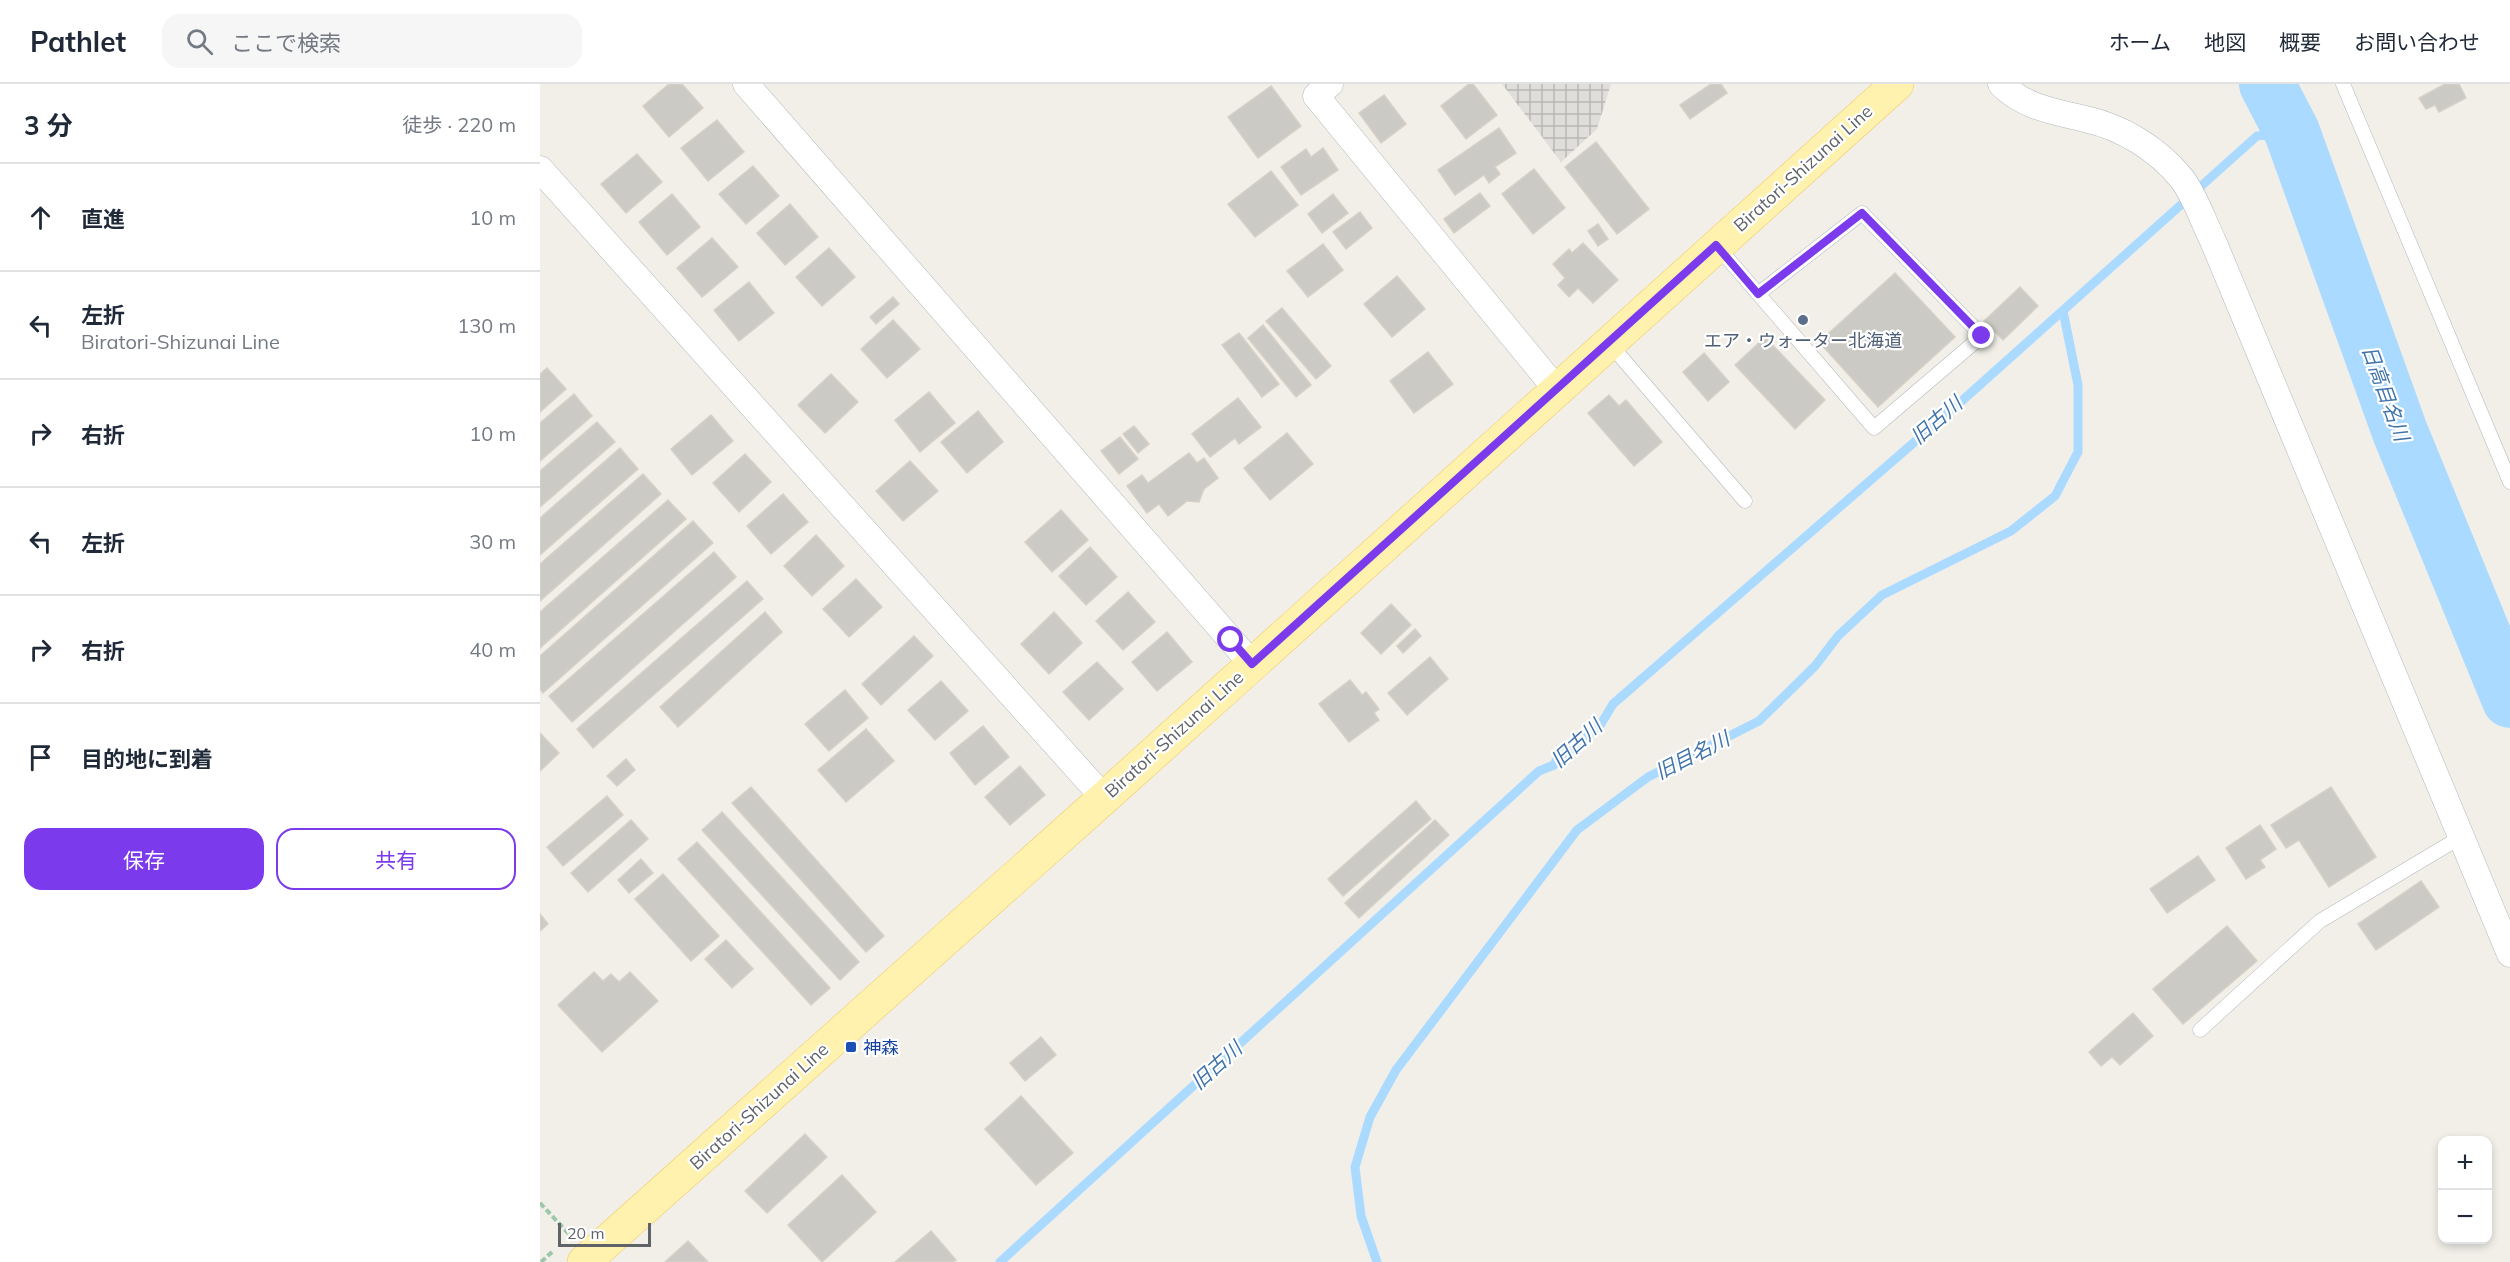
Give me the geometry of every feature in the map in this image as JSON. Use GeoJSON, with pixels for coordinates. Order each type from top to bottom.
{"type":"FeatureCollection","features":[{"type":"Feature","properties":{"kind":"main road","name":"Biratori-Shizunai Line"},"geometry":{"type":"LineString","coordinates":[[587,1259],[1104,798],[1897,84]]}},
{"type":"Feature","properties":{"kind":"street"},"geometry":{"type":"LineString","coordinates":[[746,84],[1252,664]]}},
{"type":"Feature","properties":{"kind":"street"},"geometry":{"type":"LineString","coordinates":[[1330,84],[1316,96],[1557,390]]}},
{"type":"Feature","properties":{"kind":"street"},"geometry":{"type":"LineString","coordinates":[[2001,84],[2011,95],[2050,111],[2088,119],[2141,141],[2183,180],[2213,241],[2510,954]]}},
{"type":"Feature","properties":{"kind":"street"},"geometry":{"type":"LineString","coordinates":[[540,169],[1104,798]]}},
{"type":"Feature","properties":{"kind":"lane"},"geometry":{"type":"LineString","coordinates":[[2343,84],[2510,482]]}},
{"type":"Feature","properties":{"kind":"lane"},"geometry":{"type":"LineString","coordinates":[[1716,245],[1758,294],[1874,428],[1982,336],[1862,213],[1758,294]]}},
{"type":"Feature","properties":{"kind":"lane"},"geometry":{"type":"LineString","coordinates":[[1609,343],[1745,501]]}},
{"type":"Feature","properties":{"kind":"lane"},"geometry":{"type":"LineString","coordinates":[[2200,1030],[2320,921],[2461,837]]}},
{"type":"Feature","properties":{"kind":"path"},"geometry":{"type":"LineString","coordinates":[[540,1203],[587,1259]]}},
{"type":"Feature","properties":{"kind":"shaded area"},"geometry":{"type":"Polygon","coordinates":[[[1502,84],[1611,84],[1597,129],[1561,162],[1502,84]]]}},
{"type":"Feature","properties":{"kind":"building"},"geometry":{"type":"Polygon","coordinates":[[[669,84],[682,84],[703,108],[669,137],[643,106],[669,84]]]}},
{"type":"Feature","properties":{"kind":"building"},"geometry":{"type":"Polygon","coordinates":[[[1469,84],[1473,84],[1497,115],[1466,139],[1441,106],[1469,84]]]}},
{"type":"Feature","properties":{"kind":"building"},"geometry":{"type":"Polygon","coordinates":[[[1711,84],[1721,84],[1727,93],[1690,119],[1680,105],[1711,84]]]}},
{"type":"Feature","properties":{"kind":"building"},"geometry":{"type":"Polygon","coordinates":[[[2445,84],[2459,84],[2466,98],[2439,112],[2435,105],[2426,109],[2419,98],[2445,84]]]}},
{"type":"Feature","properties":{"kind":"building"},"geometry":{"type":"Polygon","coordinates":[[[1271,86],[1301,126],[1258,158],[1228,117],[1271,86]]]}},
{"type":"Feature","properties":{"kind":"building"},"geometry":{"type":"Polygon","coordinates":[[[1384,95],[1406,124],[1381,143],[1359,113],[1384,95]]]}},
{"type":"Feature","properties":{"kind":"building"},"geometry":{"type":"Polygon","coordinates":[[[717,120],[744,152],[708,181],[681,148],[717,120]]]}},
{"type":"Feature","properties":{"kind":"building"},"geometry":{"type":"Polygon","coordinates":[[[1499,128],[1516,153],[1495,167],[1500,174],[1489,183],[1484,175],[1455,195],[1438,170],[1499,128]]]}},
{"type":"Feature","properties":{"kind":"building"},"geometry":{"type":"Polygon","coordinates":[[[1596,142],[1649,209],[1617,234],[1565,167],[1596,142]]]}},
{"type":"Feature","properties":{"kind":"building"},"geometry":{"type":"Polygon","coordinates":[[[1323,148],[1338,170],[1301,195],[1281,167],[1306,149],[1311,157],[1323,148]]]}},
{"type":"Feature","properties":{"kind":"building"},"geometry":{"type":"Polygon","coordinates":[[[637,154],[662,182],[626,213],[601,184],[637,154]]]}},
{"type":"Feature","properties":{"kind":"building"},"geometry":{"type":"Polygon","coordinates":[[[753,166],[779,196],[746,224],[719,194],[753,166]]]}},
{"type":"Feature","properties":{"kind":"building"},"geometry":{"type":"Polygon","coordinates":[[[1534,169],[1565,208],[1533,234],[1502,194],[1534,169]]]}},
{"type":"Feature","properties":{"kind":"building"},"geometry":{"type":"Polygon","coordinates":[[[1271,171],[1298,205],[1255,237],[1228,204],[1271,171]]]}},
{"type":"Feature","properties":{"kind":"building"},"geometry":{"type":"Polygon","coordinates":[[[1480,193],[1490,206],[1454,233],[1444,219],[1480,193]]]}},
{"type":"Feature","properties":{"kind":"building"},"geometry":{"type":"Polygon","coordinates":[[[672,194],[700,227],[667,255],[639,222],[672,194]]]}},
{"type":"Feature","properties":{"kind":"building"},"geometry":{"type":"Polygon","coordinates":[[[1333,194],[1348,213],[1322,233],[1308,214],[1333,194]]]}},
{"type":"Feature","properties":{"kind":"building"},"geometry":{"type":"Polygon","coordinates":[[[790,204],[818,237],[785,265],[757,233],[790,204]]]}},
{"type":"Feature","properties":{"kind":"building"},"geometry":{"type":"Polygon","coordinates":[[[1360,212],[1372,228],[1346,249],[1333,232],[1360,212]]]}},
{"type":"Feature","properties":{"kind":"building"},"geometry":{"type":"Polygon","coordinates":[[[1598,224],[1608,239],[1598,246],[1588,231],[1598,224]]]}},
{"type":"Feature","properties":{"kind":"building"},"geometry":{"type":"Polygon","coordinates":[[[712,238],[738,267],[702,297],[677,268],[712,238]]]}},
{"type":"Feature","properties":{"kind":"building"},"geometry":{"type":"Polygon","coordinates":[[[1583,243],[1618,280],[1593,303],[1578,288],[1569,297],[1558,285],[1565,278],[1553,264],[1569,249],[1572,253],[1583,243]]]}},
{"type":"Feature","properties":{"kind":"building"},"geometry":{"type":"Polygon","coordinates":[[[1323,244],[1343,270],[1308,297],[1287,271],[1323,244]]]}},
{"type":"Feature","properties":{"kind":"building"},"geometry":{"type":"Polygon","coordinates":[[[829,248],[855,277],[822,306],[796,277],[829,248]]]}},
{"type":"Feature","properties":{"kind":"building"},"geometry":{"type":"Polygon","coordinates":[[[1895,273],[1955,337],[1878,407],[1819,342],[1895,273]]]}},
{"type":"Feature","properties":{"kind":"building"},"geometry":{"type":"Polygon","coordinates":[[[1397,276],[1425,309],[1392,337],[1364,304],[1397,276]]]}},
{"type":"Feature","properties":{"kind":"building"},"geometry":{"type":"Polygon","coordinates":[[[749,282],[774,313],[739,341],[714,310],[749,282]]]}},
{"type":"Feature","properties":{"kind":"building"},"geometry":{"type":"Polygon","coordinates":[[[2020,287],[2038,306],[2003,340],[1984,321],[2020,287]]]}},
{"type":"Feature","properties":{"kind":"building"},"geometry":{"type":"Polygon","coordinates":[[[893,297],[899,304],[876,324],[870,317],[893,297]]]}},
{"type":"Feature","properties":{"kind":"building"},"geometry":{"type":"Polygon","coordinates":[[[1282,308],[1331,366],[1316,379],[1266,321],[1282,308]]]}},
{"type":"Feature","properties":{"kind":"building"},"geometry":{"type":"Polygon","coordinates":[[[893,320],[920,349],[887,378],[861,349],[893,320]]]}},
{"type":"Feature","properties":{"kind":"building"},"geometry":{"type":"Polygon","coordinates":[[[1263,325],[1311,385],[1296,397],[1248,338],[1263,325]]]}},
{"type":"Feature","properties":{"kind":"building"},"geometry":{"type":"Polygon","coordinates":[[[1239,333],[1279,384],[1262,397],[1222,345],[1239,333]]]}},
{"type":"Feature","properties":{"kind":"building"},"geometry":{"type":"Polygon","coordinates":[[[1765,337],[1825,400],[1795,429],[1735,365],[1765,337]]]}},
{"type":"Feature","properties":{"kind":"building"},"geometry":{"type":"Polygon","coordinates":[[[1428,352],[1453,384],[1414,413],[1390,381],[1428,352]]]}},
{"type":"Feature","properties":{"kind":"building"},"geometry":{"type":"Polygon","coordinates":[[[1704,353],[1729,382],[1708,401],[1683,372],[1704,353]]]}},
{"type":"Feature","properties":{"kind":"building"},"geometry":{"type":"Polygon","coordinates":[[[547,368],[566,389],[540,412],[540,374],[547,368]]]}},
{"type":"Feature","properties":{"kind":"building"},"geometry":{"type":"Polygon","coordinates":[[[831,374],[858,402],[825,433],[798,405],[831,374]]]}},
{"type":"Feature","properties":{"kind":"building"},"geometry":{"type":"Polygon","coordinates":[[[929,392],[955,423],[920,452],[895,420],[929,392]]]}},
{"type":"Feature","properties":{"kind":"building"},"geometry":{"type":"Polygon","coordinates":[[[574,394],[592,416],[540,461],[540,423],[574,394]]]}},
{"type":"Feature","properties":{"kind":"building"},"geometry":{"type":"Polygon","coordinates":[[[1609,395],[1619,406],[1626,400],[1662,442],[1634,466],[1588,413],[1609,395]]]}},
{"type":"Feature","properties":{"kind":"building"},"geometry":{"type":"Polygon","coordinates":[[[1238,398],[1261,427],[1239,444],[1235,438],[1210,457],[1192,434],[1238,398]]]}},
{"type":"Feature","properties":{"kind":"building"},"geometry":{"type":"Polygon","coordinates":[[[978,411],[1003,442],[967,473],[941,442],[978,411]]]}},
{"type":"Feature","properties":{"kind":"building"},"geometry":{"type":"Polygon","coordinates":[[[711,415],[733,441],[692,475],[671,449],[711,415]]]}},
{"type":"Feature","properties":{"kind":"building"},"geometry":{"type":"Polygon","coordinates":[[[597,422],[615,442],[540,507],[540,471],[597,422]]]}},
{"type":"Feature","properties":{"kind":"building"},"geometry":{"type":"Polygon","coordinates":[[[1134,426],[1149,444],[1138,453],[1123,434],[1134,426]]]}},
{"type":"Feature","properties":{"kind":"building"},"geometry":{"type":"Polygon","coordinates":[[[1287,433],[1313,464],[1270,500],[1244,468],[1287,433]]]}},
{"type":"Feature","properties":{"kind":"building"},"geometry":{"type":"Polygon","coordinates":[[[1120,437],[1138,459],[1119,474],[1101,451],[1120,437]]]}},
{"type":"Feature","properties":{"kind":"building"},"geometry":{"type":"Polygon","coordinates":[[[620,448],[638,469],[540,555],[540,518],[620,448]]]}},
{"type":"Feature","properties":{"kind":"building"},"geometry":{"type":"Polygon","coordinates":[[[1189,453],[1197,463],[1204,458],[1218,478],[1204,489],[1199,502],[1187,501],[1168,516],[1159,504],[1147,513],[1127,486],[1142,475],[1148,483],[1189,453]]]}},
{"type":"Feature","properties":{"kind":"building"},"geometry":{"type":"Polygon","coordinates":[[[745,454],[771,482],[739,512],[713,483],[745,454]]]}},
{"type":"Feature","properties":{"kind":"building"},"geometry":{"type":"Polygon","coordinates":[[[910,461],[938,491],[903,521],[876,491],[910,461]]]}},
{"type":"Feature","properties":{"kind":"building"},"geometry":{"type":"Polygon","coordinates":[[[643,474],[661,494],[540,601],[540,564],[643,474]]]}},
{"type":"Feature","properties":{"kind":"building"},"geometry":{"type":"Polygon","coordinates":[[[783,494],[808,522],[771,554],[747,526],[783,494]]]}},
{"type":"Feature","properties":{"kind":"building"},"geometry":{"type":"Polygon","coordinates":[[[668,500],[686,519],[540,648],[540,612],[668,500]]]}},
{"type":"Feature","properties":{"kind":"building"},"geometry":{"type":"Polygon","coordinates":[[[1061,510],[1088,540],[1052,572],[1025,542],[1061,510]]]}},
{"type":"Feature","properties":{"kind":"building"},"geometry":{"type":"Polygon","coordinates":[[[693,521],[713,543],[543,693],[540,689],[540,656],[693,521]]]}},
{"type":"Feature","properties":{"kind":"building"},"geometry":{"type":"Polygon","coordinates":[[[816,535],[844,566],[812,596],[784,566],[816,535]]]}},
{"type":"Feature","properties":{"kind":"building"},"geometry":{"type":"Polygon","coordinates":[[[1090,547],[1117,577],[1086,605],[1059,576],[1090,547]]]}},
{"type":"Feature","properties":{"kind":"building"},"geometry":{"type":"Polygon","coordinates":[[[714,552],[736,577],[572,722],[549,696],[714,552]]]}},
{"type":"Feature","properties":{"kind":"building"},"geometry":{"type":"Polygon","coordinates":[[[856,579],[882,607],[849,637],[823,609],[856,579]]]}},
{"type":"Feature","properties":{"kind":"building"},"geometry":{"type":"Polygon","coordinates":[[[747,581],[763,599],[593,748],[577,729],[747,581]]]}},
{"type":"Feature","properties":{"kind":"building"},"geometry":{"type":"Polygon","coordinates":[[[1128,592],[1155,622],[1123,650],[1096,621],[1128,592]]]}},
{"type":"Feature","properties":{"kind":"building"},"geometry":{"type":"Polygon","coordinates":[[[1391,604],[1411,625],[1381,654],[1361,633],[1391,604]]]}},
{"type":"Feature","properties":{"kind":"building"},"geometry":{"type":"Polygon","coordinates":[[[765,612],[782,632],[678,727],[660,707],[765,612]]]}},
{"type":"Feature","properties":{"kind":"building"},"geometry":{"type":"Polygon","coordinates":[[[1054,612],[1082,643],[1049,674],[1021,644],[1054,612]]]}},
{"type":"Feature","properties":{"kind":"building"},"geometry":{"type":"Polygon","coordinates":[[[1415,629],[1421,636],[1403,653],[1397,646],[1415,629]]]}},
{"type":"Feature","properties":{"kind":"building"},"geometry":{"type":"Polygon","coordinates":[[[1167,632],[1192,662],[1157,691],[1132,662],[1167,632]]]}},
{"type":"Feature","properties":{"kind":"building"},"geometry":{"type":"Polygon","coordinates":[[[914,636],[933,656],[881,705],[862,684],[914,636]]]}},
{"type":"Feature","properties":{"kind":"building"},"geometry":{"type":"Polygon","coordinates":[[[1430,657],[1448,679],[1407,715],[1388,693],[1430,657]]]}},
{"type":"Feature","properties":{"kind":"building"},"geometry":{"type":"Polygon","coordinates":[[[1097,662],[1123,689],[1089,720],[1063,692],[1097,662]]]}},
{"type":"Feature","properties":{"kind":"building"},"geometry":{"type":"Polygon","coordinates":[[[1350,680],[1362,695],[1366,692],[1379,709],[1374,713],[1379,720],[1349,742],[1319,704],[1350,680]]]}},
{"type":"Feature","properties":{"kind":"building"},"geometry":{"type":"Polygon","coordinates":[[[941,681],[968,711],[935,740],[908,710],[941,681]]]}},
{"type":"Feature","properties":{"kind":"building"},"geometry":{"type":"Polygon","coordinates":[[[845,690],[868,718],[829,751],[805,724],[845,690]]]}},
{"type":"Feature","properties":{"kind":"building"},"geometry":{"type":"Polygon","coordinates":[[[983,726],[1009,757],[975,785],[950,753],[983,726]]]}},
{"type":"Feature","properties":{"kind":"building"},"geometry":{"type":"Polygon","coordinates":[[[866,729],[894,761],[846,802],[818,770],[866,729]]]}},
{"type":"Feature","properties":{"kind":"building"},"geometry":{"type":"Polygon","coordinates":[[[540,733],[559,753],[540,771],[540,733]]]}},
{"type":"Feature","properties":{"kind":"building"},"geometry":{"type":"Polygon","coordinates":[[[626,759],[635,770],[617,786],[607,776],[626,759]]]}},
{"type":"Feature","properties":{"kind":"building"},"geometry":{"type":"Polygon","coordinates":[[[1020,766],[1045,795],[1010,825],[985,797],[1020,766]]]}},
{"type":"Feature","properties":{"kind":"building"},"geometry":{"type":"Polygon","coordinates":[[[751,787],[884,936],[866,952],[732,803],[751,787]]]}},
{"type":"Feature","properties":{"kind":"building"},"geometry":{"type":"Polygon","coordinates":[[[2331,787],[2376,857],[2329,887],[2299,840],[2286,848],[2271,825],[2331,787]]]}},
{"type":"Feature","properties":{"kind":"building"},"geometry":{"type":"Polygon","coordinates":[[[607,796],[623,815],[563,866],[547,847],[607,796]]]}},
{"type":"Feature","properties":{"kind":"building"},"geometry":{"type":"Polygon","coordinates":[[[1416,801],[1431,819],[1343,896],[1328,879],[1416,801]]]}},
{"type":"Feature","properties":{"kind":"building"},"geometry":{"type":"Polygon","coordinates":[[[722,812],[859,962],[840,980],[702,830],[722,812]]]}},
{"type":"Feature","properties":{"kind":"building"},"geometry":{"type":"Polygon","coordinates":[[[631,820],[648,839],[588,892],[571,873],[631,820]]]}},
{"type":"Feature","properties":{"kind":"building"},"geometry":{"type":"Polygon","coordinates":[[[1435,820],[1449,835],[1359,918],[1345,903],[1435,820]]]}},
{"type":"Feature","properties":{"kind":"building"},"geometry":{"type":"Polygon","coordinates":[[[2260,825],[2276,849],[2260,860],[2265,867],[2246,879],[2226,848],[2260,825]]]}},
{"type":"Feature","properties":{"kind":"building"},"geometry":{"type":"Polygon","coordinates":[[[697,842],[830,988],[811,1005],[678,859],[697,842]]]}},
{"type":"Feature","properties":{"kind":"building"},"geometry":{"type":"Polygon","coordinates":[[[2198,856],[2215,880],[2167,913],[2150,889],[2198,856]]]}},
{"type":"Feature","properties":{"kind":"building"},"geometry":{"type":"Polygon","coordinates":[[[641,859],[653,873],[629,893],[618,880],[641,859]]]}},
{"type":"Feature","properties":{"kind":"building"},"geometry":{"type":"Polygon","coordinates":[[[663,874],[719,936],[691,961],[635,899],[663,874]]]}},
{"type":"Feature","properties":{"kind":"building"},"geometry":{"type":"Polygon","coordinates":[[[2421,881],[2439,907],[2376,950],[2358,924],[2421,881]]]}},
{"type":"Feature","properties":{"kind":"building"},"geometry":{"type":"Polygon","coordinates":[[[540,914],[548,924],[540,931],[540,914]]]}},
{"type":"Feature","properties":{"kind":"building"},"geometry":{"type":"Polygon","coordinates":[[[2227,926],[2257,961],[2183,1024],[2153,989],[2227,926]]]}},
{"type":"Feature","properties":{"kind":"building"},"geometry":{"type":"Polygon","coordinates":[[[726,940],[753,969],[732,988],[705,959],[726,940]]]}},
{"type":"Feature","properties":{"kind":"building"},"geometry":{"type":"Polygon","coordinates":[[[594,972],[603,981],[611,974],[619,982],[630,972],[658,1001],[602,1052],[558,1005],[594,972]]]}},
{"type":"Feature","properties":{"kind":"building"},"geometry":{"type":"Polygon","coordinates":[[[2133,1013],[2153,1036],[2120,1065],[2112,1057],[2101,1066],[2089,1052],[2133,1013]]]}},
{"type":"Feature","properties":{"kind":"building"},"geometry":{"type":"Polygon","coordinates":[[[1041,1037],[1056,1055],[1025,1081],[1010,1063],[1041,1037]]]}},
{"type":"Feature","properties":{"kind":"building"},"geometry":{"type":"Polygon","coordinates":[[[1021,1096],[1073,1153],[1036,1185],[985,1129],[1021,1096]]]}},
{"type":"Feature","properties":{"kind":"building"},"geometry":{"type":"Polygon","coordinates":[[[805,1134],[827,1157],[767,1213],[745,1191],[805,1134]]]}},
{"type":"Feature","properties":{"kind":"building"},"geometry":{"type":"Polygon","coordinates":[[[842,1175],[876,1212],[822,1262],[788,1225],[842,1175]]]}},
{"type":"Feature","properties":{"kind":"building"},"geometry":{"type":"Polygon","coordinates":[[[931,1231],[956,1260],[953,1262],[895,1262],[931,1231]]]}},
{"type":"Feature","properties":{"kind":"building"},"geometry":{"type":"Polygon","coordinates":[[[688,1241],[708,1262],[665,1262],[688,1241]]]}},
{"type":"Feature","properties":{"kind":"waterway","name":"日高目名川"},"geometry":{"type":"LineString","coordinates":[[2267,84],[2292,132],[2400,432],[2510,700]]}},
{"type":"Feature","properties":{"kind":"waterway","name":"旧古川"},"geometry":{"type":"LineString","coordinates":[[2199,188],[2257,136],[2292,132]]}},
{"type":"Feature","properties":{"kind":"waterway","name":"旧古川"},"geometry":{"type":"LineString","coordinates":[[1000,1262],[1539,771],[1554,765],[1560,753],[1569,753],[1601,724],[1613,704],[1964,399],[2183,203]]}},
{"type":"Feature","properties":{"kind":"waterway","name":"旧目名川"},"geometry":{"type":"LineString","coordinates":[[1377,1262],[1361,1216],[1355,1167],[1370,1117],[1396,1070],[1577,830],[1648,777],[1759,721],[1815,666],[1838,636],[1882,595],[2011,531],[2055,496],[2078,452],[2078,385],[2063,311]]}},
{"type":"Feature","properties":{"kind":"place","name":"エア・ウォーター北海道"},"geometry":{"type":"Point","coordinates":[1803,320]}},
{"type":"Feature","properties":{"kind":"place","name":"神森"},"geometry":{"type":"Point","coordinates":[851,1047]}},
{"type":"Feature","properties":{"kind":"route"},"geometry":{"type":"LineString","coordinates":[[1231,640],[1252,664],[1716,245],[1758,294],[1862,213],[1982,336]]}}]}
